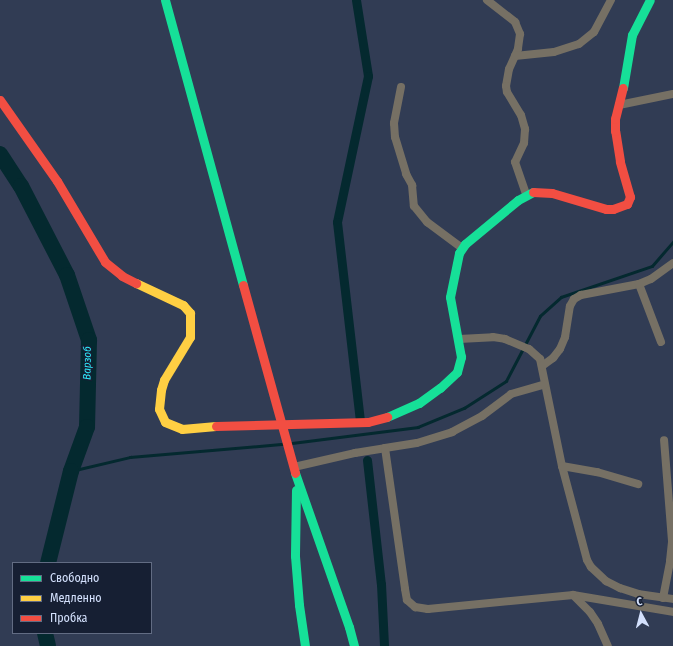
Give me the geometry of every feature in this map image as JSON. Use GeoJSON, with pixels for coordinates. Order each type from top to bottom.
{"type":"FeatureCollection","features":[{"type":"Feature","properties":{"kind":"main road"},"geometry":{"type":"LineString","coordinates":[[165,0],[293,467],[321,551],[349,627],[354,646]]}},
{"type":"Feature","properties":{"kind":"main road"},"geometry":{"type":"LineString","coordinates":[[0,100],[56,181],[105,262],[122,276],[183,305],[190,314],[192,327],[190,337],[183,352],[164,380],[161,390],[159,409],[165,422],[182,429],[226,425],[283,427],[368,422],[396,414],[419,403],[440,388],[457,372],[461,357],[459,339],[450,297],[452,281],[462,248],[526,194],[533,192],[552,193],[606,209],[613,209],[627,204],[630,197],[620,161],[615,131],[632,35],[647,2]]}},
{"type":"Feature","properties":{"kind":"main road"},"geometry":{"type":"LineString","coordinates":[[293,467],[295,556],[300,612],[305,646]]}},
{"type":"Feature","properties":{"kind":"street"},"geometry":{"type":"LineString","coordinates":[[487,0],[505,13],[519,28],[520,42],[509,69],[506,86],[507,92],[521,115],[525,129],[524,143],[514,162],[526,194]]}},
{"type":"Feature","properties":{"kind":"street"},"geometry":{"type":"LineString","coordinates":[[515,56],[554,52],[579,44],[594,32],[611,0]]}},
{"type":"Feature","properties":{"kind":"street"},"geometry":{"type":"LineString","coordinates":[[401,87],[394,123],[395,137],[406,174],[412,185],[414,206],[427,222],[462,248]]}},
{"type":"Feature","properties":{"kind":"street"},"geometry":{"type":"LineString","coordinates":[[619,105],[673,94]]}},
{"type":"Feature","properties":{"kind":"street"},"geometry":{"type":"LineString","coordinates":[[542,366],[553,358],[560,349],[565,337],[570,306],[574,299],[581,295],[639,284],[651,279],[673,262]]}},
{"type":"Feature","properties":{"kind":"street"},"geometry":{"type":"LineString","coordinates":[[639,284],[661,342]]}},
{"type":"Feature","properties":{"kind":"street"},"geometry":{"type":"LineString","coordinates":[[459,339],[505,339],[529,349],[540,359],[562,466],[591,567],[606,581],[620,588],[638,594],[673,600]]}},
{"type":"Feature","properties":{"kind":"street"},"geometry":{"type":"LineString","coordinates":[[293,467],[355,453],[417,443],[452,432],[482,416],[511,394],[545,384]]}},
{"type":"Feature","properties":{"kind":"street"},"geometry":{"type":"LineString","coordinates":[[663,598],[672,541],[664,440]]}},
{"type":"Feature","properties":{"kind":"street"},"geometry":{"type":"LineString","coordinates":[[385,448],[405,589],[407,600],[410,604],[428,610],[573,595],[673,612]]}},
{"type":"Feature","properties":{"kind":"street"},"geometry":{"type":"LineString","coordinates":[[562,466],[597,472],[638,484]]}},
{"type":"Feature","properties":{"kind":"street"},"geometry":{"type":"LineString","coordinates":[[573,595],[590,612],[598,624],[608,646]]}},
{"type":"Feature","properties":{"kind":"waterway"},"geometry":{"type":"LineString","coordinates":[[356,0],[368,76],[337,222],[360,421]]}},
{"type":"Feature","properties":{"kind":"waterway","name":"Варзоб"},"geometry":{"type":"LineString","coordinates":[[0,154],[21,186],[67,275],[89,340],[87,427],[71,471],[48,562]]}},
{"type":"Feature","properties":{"kind":"waterway"},"geometry":{"type":"LineString","coordinates":[[292,443],[418,427],[464,408],[506,381],[540,316],[561,297],[652,266],[673,242]]}},
{"type":"Feature","properties":{"kind":"waterway"},"geometry":{"type":"LineString","coordinates":[[71,471],[130,457],[283,444]]}},
{"type":"Feature","properties":{"kind":"waterway"},"geometry":{"type":"LineString","coordinates":[[367,460],[381,584],[384,646]]}},
{"type":"Feature","properties":{"kind":"waterway","name":"Варзоб"},"geometry":{"type":"LineString","coordinates":[[45,634],[48,646]]}},
{"type":"Feature","properties":{"kind":"traffic: fast"},"geometry":{"type":"LineString","coordinates":[[165,0],[243,285]]}},
{"type":"Feature","properties":{"kind":"traffic: fast"},"geometry":{"type":"LineString","coordinates":[[623,88],[632,35],[650,0]]}},
{"type":"Feature","properties":{"kind":"traffic: fast"},"geometry":{"type":"LineString","coordinates":[[387,417],[419,403],[440,388],[457,372],[461,357],[450,297],[459,253],[465,244],[518,200],[533,192]]}},
{"type":"Feature","properties":{"kind":"traffic: fast"},"geometry":{"type":"LineString","coordinates":[[295,473],[349,627],[354,646]]}},
{"type":"Feature","properties":{"kind":"traffic: fast"},"geometry":{"type":"LineString","coordinates":[[296,490],[295,556],[299,605],[305,646]]}},
{"type":"Feature","properties":{"kind":"traffic: slow"},"geometry":{"type":"LineString","coordinates":[[136,283],[183,305],[190,313],[190,337],[164,380],[161,390],[159,409],[165,422],[182,429],[216,426]]}},
{"type":"Feature","properties":{"kind":"traffic: jam"},"geometry":{"type":"LineString","coordinates":[[533,192],[552,193],[606,209],[613,209],[627,204],[630,197],[620,161],[615,131],[615,119],[623,88]]}},
{"type":"Feature","properties":{"kind":"traffic: jam"},"geometry":{"type":"LineString","coordinates":[[0,100],[57,181],[105,262],[122,276],[136,283]]}},
{"type":"Feature","properties":{"kind":"traffic: jam"},"geometry":{"type":"LineString","coordinates":[[243,285],[295,473]]}},
{"type":"Feature","properties":{"kind":"traffic: jam"},"geometry":{"type":"LineString","coordinates":[[216,426],[368,422],[387,417]]}}]}
